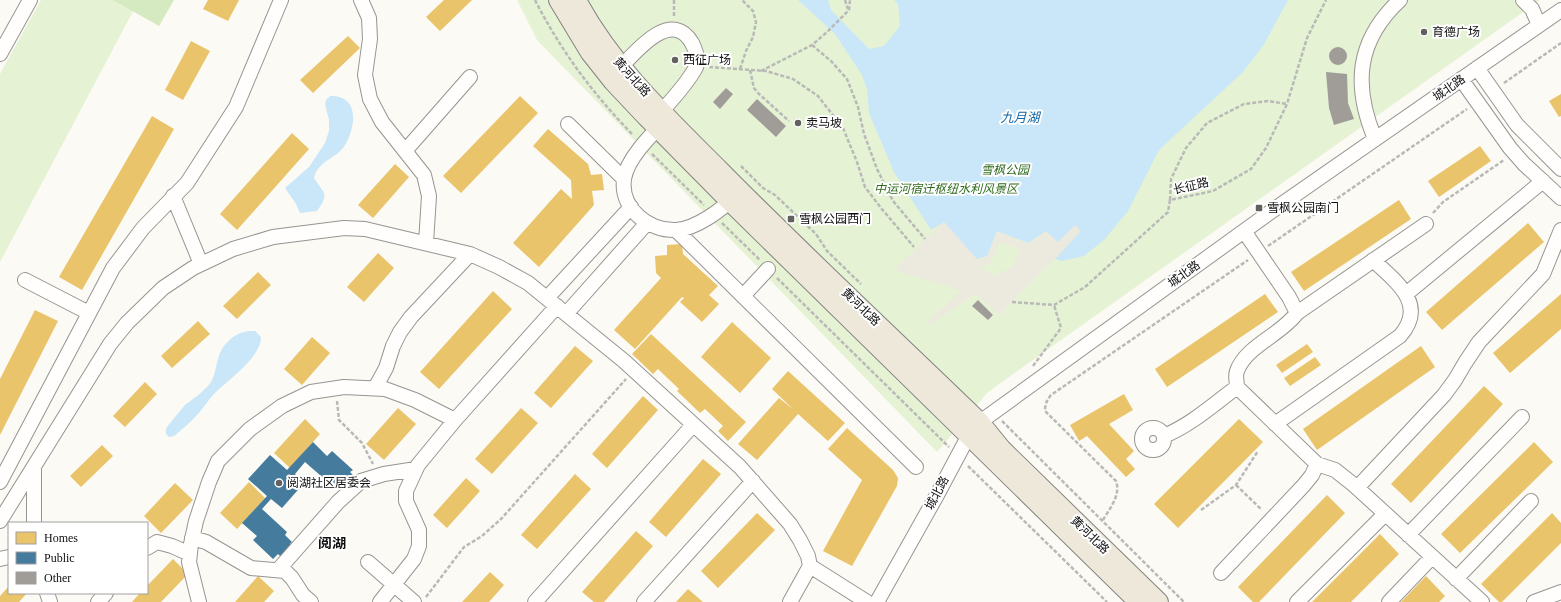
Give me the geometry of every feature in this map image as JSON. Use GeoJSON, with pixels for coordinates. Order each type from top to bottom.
{"type":"FeatureCollection","features":[{"type":"Feature","properties":{"kind":"main road","name":"黄河北路"},"geometry":{"type":"LineString","coordinates":[[558,0],[590,53],[613,82],[662,119]]}},
{"type":"Feature","properties":{"kind":"main road","name":"黄河北路"},"geometry":{"type":"LineString","coordinates":[[577,0],[592,28],[662,119],[735,196],[980,423],[1002,449],[1159,602]]}},
{"type":"Feature","properties":{"kind":"main road","name":"黄河北路"},"geometry":{"type":"LineString","coordinates":[[980,423],[995,463],[1138,602]]}},
{"type":"Feature","properties":{"kind":"street"},"geometry":{"type":"LineString","coordinates":[[0,54],[30,0]]}},
{"type":"Feature","properties":{"kind":"street"},"geometry":{"type":"LineString","coordinates":[[0,482],[114,268],[143,228],[174,196],[196,170],[236,107],[281,0]]}},
{"type":"Feature","properties":{"kind":"street"},"geometry":{"type":"LineString","coordinates":[[361,0],[369,18],[370,39],[365,75],[370,99],[382,122],[424,175],[429,196],[426,243]]}},
{"type":"Feature","properties":{"kind":"street"},"geometry":{"type":"LineString","coordinates":[[1375,139],[1366,118],[1362,95],[1362,68],[1372,34],[1387,12],[1400,0]]}},
{"type":"Feature","properties":{"kind":"street"},"geometry":{"type":"LineString","coordinates":[[1523,0],[1532,10],[1539,25]]}},
{"type":"Feature","properties":{"kind":"street","name":"城北路"},"geometry":{"type":"LineString","coordinates":[[877,602],[937,495],[957,455],[980,423],[1244,231],[1561,10]]}},
{"type":"Feature","properties":{"kind":"street"},"geometry":{"type":"LineString","coordinates":[[622,67],[651,38],[662,31],[674,29],[688,35],[695,49],[696,66],[672,100],[662,119],[634,156],[624,179],[625,198],[634,213],[647,224],[676,230],[697,224],[713,214],[735,196]]}},
{"type":"Feature","properties":{"kind":"street"},"geometry":{"type":"LineString","coordinates":[[1478,68],[1517,125],[1561,169]]}},
{"type":"Feature","properties":{"kind":"street"},"geometry":{"type":"LineString","coordinates":[[405,151],[470,77]]}},
{"type":"Feature","properties":{"kind":"street"},"geometry":{"type":"LineString","coordinates":[[1461,79],[1514,153],[1561,198]]}},
{"type":"Feature","properties":{"kind":"street"},"geometry":{"type":"LineString","coordinates":[[568,124],[624,179]]}},
{"type":"Feature","properties":{"kind":"street"},"geometry":{"type":"LineString","coordinates":[[1406,294],[1542,181]]}},
{"type":"Feature","properties":{"kind":"street"},"geometry":{"type":"LineString","coordinates":[[174,196],[201,264]]}},
{"type":"Feature","properties":{"kind":"street"},"geometry":{"type":"LineString","coordinates":[[380,602],[414,559],[419,546],[419,530],[406,501],[406,491],[416,469],[455,420],[556,306],[631,207]]}},
{"type":"Feature","properties":{"kind":"street"},"geometry":{"type":"LineString","coordinates":[[556,306],[647,224]]}},
{"type":"Feature","properties":{"kind":"street"},"geometry":{"type":"LineString","coordinates":[[1426,224],[1297,313],[1290,322],[1245,357],[1236,373],[1237,387],[1317,464],[1336,470],[1479,601]]}},
{"type":"Feature","properties":{"kind":"street"},"geometry":{"type":"LineString","coordinates":[[0,521],[110,344],[127,324],[163,288],[201,264],[233,249],[273,237],[344,228],[365,229],[470,254],[499,267],[528,283],[633,370],[753,481],[790,524],[805,550],[810,566],[867,602]]}},
{"type":"Feature","properties":{"kind":"street"},"geometry":{"type":"LineString","coordinates":[[676,230],[916,468]]}},
{"type":"Feature","properties":{"kind":"street"},"geometry":{"type":"LineString","coordinates":[[1357,488],[1444,395],[1479,342],[1543,274],[1561,230]]}},
{"type":"Feature","properties":{"kind":"street"},"geometry":{"type":"LineString","coordinates":[[1244,231],[1289,297],[1297,313]]}},
{"type":"Feature","properties":{"kind":"street"},"geometry":{"type":"LineString","coordinates":[[374,388],[386,368],[393,346],[400,332],[411,317],[470,254]]}},
{"type":"Feature","properties":{"kind":"street"},"geometry":{"type":"LineString","coordinates":[[1274,424],[1400,336],[1406,329],[1411,314],[1410,303],[1406,294],[1373,260]]}},
{"type":"Feature","properties":{"kind":"street"},"geometry":{"type":"LineString","coordinates":[[743,296],[768,269]]}},
{"type":"Feature","properties":{"kind":"street"},"geometry":{"type":"LineString","coordinates":[[25,280],[90,313]]}},
{"type":"Feature","properties":{"kind":"street"},"geometry":{"type":"LineString","coordinates":[[199,602],[189,562],[192,538],[209,482],[218,461],[228,449],[250,429],[282,406],[311,392],[344,387],[374,388],[386,389],[415,400],[455,420]]}},
{"type":"Feature","properties":{"kind":"street"},"geometry":{"type":"LineString","coordinates":[[1164,436],[1195,419],[1237,387]]}},
{"type":"Feature","properties":{"kind":"street"},"geometry":{"type":"LineString","coordinates":[[1408,535],[1522,417]]}},
{"type":"Feature","properties":{"kind":"street"},"geometry":{"type":"LineString","coordinates":[[535,602],[693,425]]}},
{"type":"Feature","properties":{"kind":"street"},"geometry":{"type":"LineString","coordinates":[[1221,573],[1304,485],[1312,475],[1317,464]]}},
{"type":"Feature","properties":{"kind":"street"},"geometry":{"type":"LineString","coordinates":[[34,466],[34,522]]}},
{"type":"Feature","properties":{"kind":"street"},"geometry":{"type":"LineString","coordinates":[[278,570],[338,502],[361,482],[378,476],[416,469]]}},
{"type":"Feature","properties":{"kind":"street"},"geometry":{"type":"LineString","coordinates":[[644,602],[753,481]]}},
{"type":"Feature","properties":{"kind":"street"},"geometry":{"type":"LineString","coordinates":[[1456,579],[1531,501]]}},
{"type":"Feature","properties":{"kind":"street"},"geometry":{"type":"LineString","coordinates":[[1297,602],[1385,514]]}},
{"type":"Feature","properties":{"kind":"street"},"geometry":{"type":"LineString","coordinates":[[192,538],[212,545],[251,568],[285,571],[292,578],[303,595],[311,602]]}},
{"type":"Feature","properties":{"kind":"street"},"geometry":{"type":"LineString","coordinates":[[148,547],[157,542],[172,546],[190,554]]}},
{"type":"Feature","properties":{"kind":"street"},"geometry":{"type":"LineString","coordinates":[[1389,602],[1432,557]]}},
{"type":"Feature","properties":{"kind":"street"},"geometry":{"type":"LineString","coordinates":[[368,562],[414,602]]}},
{"type":"Feature","properties":{"kind":"street"},"geometry":{"type":"LineString","coordinates":[[790,602],[810,566]]}},
{"type":"Feature","properties":{"kind":"street"},"geometry":{"type":"LineString","coordinates":[[1534,602],[1561,592]]}},
{"type":"Feature","properties":{"kind":"street"},"geometry":{"type":"LineString","coordinates":[[98,602],[105,594]]}},
{"type":"Feature","properties":{"kind":"path"},"geometry":{"type":"LineString","coordinates":[[535,0],[566,56],[587,84],[643,145],[1108,602]]}},
{"type":"Feature","properties":{"kind":"path"},"geometry":{"type":"LineString","coordinates":[[740,69],[746,51],[753,37],[756,22],[753,11],[742,0]]}},
{"type":"Feature","properties":{"kind":"path"},"geometry":{"type":"LineString","coordinates":[[845,0],[848,10]]}},
{"type":"Feature","properties":{"kind":"path"},"geometry":{"type":"LineString","coordinates":[[761,71],[812,45],[848,10],[850,0]]}},
{"type":"Feature","properties":{"kind":"path","name":"长征路"},"geometry":{"type":"LineString","coordinates":[[1054,305],[1085,287],[1162,218],[1168,212],[1170,200],[1213,191],[1251,169],[1266,148],[1287,104],[1307,38],[1326,0]]}},
{"type":"Feature","properties":{"kind":"path"},"geometry":{"type":"LineString","coordinates":[[812,45],[831,61],[847,79],[858,107],[864,134],[877,169],[892,201],[925,239]]}},
{"type":"Feature","properties":{"kind":"path"},"geometry":{"type":"LineString","coordinates":[[696,66],[761,71],[793,79],[818,96],[843,128],[857,162],[864,187],[914,247]]}},
{"type":"Feature","properties":{"kind":"path"},"geometry":{"type":"LineString","coordinates":[[750,70],[754,88],[789,121]]}},
{"type":"Feature","properties":{"kind":"path"},"geometry":{"type":"LineString","coordinates":[[1170,200],[1171,178],[1186,148],[1207,123],[1244,104],[1268,101],[1287,104]]}},
{"type":"Feature","properties":{"kind":"path"},"geometry":{"type":"LineString","coordinates":[[1426,224],[1434,211],[1443,202],[1514,153]]}},
{"type":"Feature","properties":{"kind":"path"},"geometry":{"type":"LineString","coordinates":[[740,166],[763,188],[775,195],[816,234],[827,251],[867,290]]}},
{"type":"Feature","properties":{"kind":"path"},"geometry":{"type":"LineString","coordinates":[[1012,302],[1054,305],[1061,328],[1028,372]]}},
{"type":"Feature","properties":{"kind":"path"},"geometry":{"type":"LineString","coordinates":[[422,602],[433,590],[464,547],[482,536],[501,519],[633,370]]}},
{"type":"Feature","properties":{"kind":"path"},"geometry":{"type":"LineString","coordinates":[[335,388],[339,420],[362,443],[378,476]]}},
{"type":"Feature","properties":{"kind":"path"},"geometry":{"type":"LineString","coordinates":[[980,423],[1184,602]]}},
{"type":"Feature","properties":{"kind":"path"},"geometry":{"type":"LineString","coordinates":[[1201,510],[1236,485],[1258,451]]}},
{"type":"Feature","properties":{"kind":"path"},"geometry":{"type":"LineString","coordinates":[[1236,485],[1272,519]]}},
{"type":"Feature","properties":{"kind":"green space"},"geometry":{"type":"Polygon","coordinates":[[[41,0],[139,0],[0,262],[0,74],[41,0]]]}},
{"type":"Feature","properties":{"kind":"green space"},"geometry":{"type":"Polygon","coordinates":[[[113,0],[174,0],[159,26],[113,0]]]}},
{"type":"Feature","properties":{"kind":"green space","name":"雪枫公园"},"geometry":{"type":"Polygon","coordinates":[[[517,0],[1540,0],[988,392],[937,452],[537,40],[517,0]]]}},
{"type":"Feature","properties":{"kind":"shaded area"},"geometry":{"type":"Polygon","coordinates":[[[944,221],[979,260],[987,256],[997,231],[1027,244],[1046,231],[1075,225],[1082,231],[999,315],[976,293],[930,325],[926,323],[962,291],[894,270],[944,221]],[[1000,242],[990,264],[980,267],[994,276],[1012,267],[1021,249],[1000,242]]]}},
{"type":"Feature","properties":{"kind":"water","name":"九月湖"},"geometry":{"type":"Polygon","coordinates":[[[798,0],[828,0],[831,10],[869,49],[884,46],[900,26],[898,4],[894,0],[1288,0],[1263,46],[1243,72],[1159,150],[1128,211],[1104,240],[1084,256],[1062,261],[1055,259],[1081,231],[1075,225],[1058,242],[1046,231],[1028,243],[997,231],[987,256],[977,259],[944,222],[931,230],[894,172],[869,113],[867,89],[862,75],[835,34],[798,0]]]}},
{"type":"Feature","properties":{"kind":"water"},"geometry":{"type":"Polygon","coordinates":[[[330,96],[340,97],[347,101],[351,106],[353,113],[352,130],[342,150],[323,163],[316,172],[314,178],[324,194],[321,205],[317,211],[300,213],[296,204],[285,188],[309,167],[325,143],[329,131],[329,120],[325,104],[326,100],[330,96]]]}},
{"type":"Feature","properties":{"kind":"water"},"geometry":{"type":"Polygon","coordinates":[[[255,331],[261,337],[255,353],[249,361],[212,396],[192,421],[174,436],[169,437],[166,431],[169,424],[185,405],[202,392],[211,382],[222,349],[229,340],[238,334],[255,331]]]}},
{"type":"Feature","properties":{"kind":"building: Homes"},"geometry":{"type":"Polygon","coordinates":[[[208,0],[239,0],[228,21],[203,9],[208,0]]]}},
{"type":"Feature","properties":{"kind":"building: Homes"},"geometry":{"type":"Polygon","coordinates":[[[444,0],[472,0],[440,31],[426,17],[444,0]]]}},
{"type":"Feature","properties":{"kind":"building: Homes"},"geometry":{"type":"Polygon","coordinates":[[[348,36],[360,48],[313,93],[300,80],[348,36]]]}},
{"type":"Feature","properties":{"kind":"building: Homes"},"geometry":{"type":"Polygon","coordinates":[[[191,41],[210,51],[183,100],[165,90],[191,41]]]}},
{"type":"Feature","properties":{"kind":"building: Homes"},"geometry":{"type":"Polygon","coordinates":[[[1561,94],[1561,116],[1559,117],[1549,101],[1561,94]]]}},
{"type":"Feature","properties":{"kind":"building: Homes"},"geometry":{"type":"Polygon","coordinates":[[[520,96],[538,113],[461,193],[443,176],[520,96]]]}},
{"type":"Feature","properties":{"kind":"building: Homes"},"geometry":{"type":"Polygon","coordinates":[[[152,116],[174,129],[82,290],[59,277],[152,116]]]}},
{"type":"Feature","properties":{"kind":"building: Homes"},"geometry":{"type":"Polygon","coordinates":[[[548,129],[588,164],[591,175],[602,174],[604,190],[592,191],[594,205],[539,267],[513,243],[561,189],[572,199],[571,180],[533,146],[548,129]]]}},
{"type":"Feature","properties":{"kind":"building: Homes"},"geometry":{"type":"Polygon","coordinates":[[[292,133],[309,149],[237,230],[220,214],[292,133]]]}},
{"type":"Feature","properties":{"kind":"building: Homes"},"geometry":{"type":"Polygon","coordinates":[[[1480,146],[1491,161],[1439,197],[1428,181],[1480,146]]]}},
{"type":"Feature","properties":{"kind":"building: Homes"},"geometry":{"type":"Polygon","coordinates":[[[395,164],[409,177],[373,218],[358,205],[395,164]]]}},
{"type":"Feature","properties":{"kind":"building: Homes"},"geometry":{"type":"Polygon","coordinates":[[[1399,200],[1411,219],[1304,291],[1291,272],[1399,200]]]}},
{"type":"Feature","properties":{"kind":"building: Homes"},"geometry":{"type":"Polygon","coordinates":[[[1528,223],[1544,242],[1442,330],[1426,312],[1528,223]]]}},
{"type":"Feature","properties":{"kind":"building: Homes"},"geometry":{"type":"Polygon","coordinates":[[[682,244],[683,254],[718,286],[709,295],[719,304],[702,322],[680,302],[684,298],[682,297],[635,349],[614,330],[661,278],[656,273],[655,256],[667,255],[667,245],[682,244]]]}},
{"type":"Feature","properties":{"kind":"building: Homes"},"geometry":{"type":"Polygon","coordinates":[[[378,253],[394,268],[364,302],[347,287],[378,253]]]}},
{"type":"Feature","properties":{"kind":"building: Homes"},"geometry":{"type":"Polygon","coordinates":[[[258,272],[271,285],[237,319],[223,306],[258,272]]]}},
{"type":"Feature","properties":{"kind":"building: Homes"},"geometry":{"type":"Polygon","coordinates":[[[493,291],[512,309],[439,389],[420,372],[493,291]]]}},
{"type":"Feature","properties":{"kind":"building: Homes"},"geometry":{"type":"Polygon","coordinates":[[[1265,294],[1278,312],[1167,387],[1155,369],[1265,294]]]}},
{"type":"Feature","properties":{"kind":"building: Homes"},"geometry":{"type":"Polygon","coordinates":[[[1561,294],[1561,329],[1510,373],[1493,353],[1561,294]]]}},
{"type":"Feature","properties":{"kind":"building: Homes"},"geometry":{"type":"Polygon","coordinates":[[[35,310],[58,321],[0,435],[0,379],[35,310]]]}},
{"type":"Feature","properties":{"kind":"building: Homes"},"geometry":{"type":"Polygon","coordinates":[[[198,321],[210,334],[172,368],[161,356],[198,321]]]}},
{"type":"Feature","properties":{"kind":"building: Homes"},"geometry":{"type":"Polygon","coordinates":[[[732,322],[771,358],[740,393],[701,357],[732,322]]]}},
{"type":"Feature","properties":{"kind":"building: Homes"},"geometry":{"type":"Polygon","coordinates":[[[651,334],[746,422],[728,441],[718,431],[723,426],[705,409],[700,413],[677,391],[679,389],[658,369],[653,374],[632,354],[651,334]]]}},
{"type":"Feature","properties":{"kind":"building: Homes"},"geometry":{"type":"Polygon","coordinates":[[[312,337],[330,353],[302,385],[284,369],[312,337]]]}},
{"type":"Feature","properties":{"kind":"building: Homes"},"geometry":{"type":"Polygon","coordinates":[[[1307,344],[1313,352],[1282,373],[1276,365],[1307,344]]]}},
{"type":"Feature","properties":{"kind":"building: Homes"},"geometry":{"type":"Polygon","coordinates":[[[575,346],[593,361],[551,408],[534,393],[575,346]]]}},
{"type":"Feature","properties":{"kind":"building: Homes"},"geometry":{"type":"Polygon","coordinates":[[[1421,346],[1435,367],[1317,450],[1303,429],[1421,346]]]}},
{"type":"Feature","properties":{"kind":"building: Homes"},"geometry":{"type":"Polygon","coordinates":[[[1315,357],[1321,365],[1290,386],[1284,378],[1315,357]]]}},
{"type":"Feature","properties":{"kind":"building: Homes"},"geometry":{"type":"Polygon","coordinates":[[[788,371],[845,423],[828,441],[798,414],[757,460],[738,444],[779,398],[793,409],[772,389],[788,371]]]}},
{"type":"Feature","properties":{"kind":"building: Homes"},"geometry":{"type":"Polygon","coordinates":[[[145,382],[157,394],[125,427],[113,416],[145,382]]]}},
{"type":"Feature","properties":{"kind":"building: Homes"},"geometry":{"type":"Polygon","coordinates":[[[1484,386],[1503,404],[1411,503],[1391,484],[1484,386]]]}},
{"type":"Feature","properties":{"kind":"building: Homes"},"geometry":{"type":"Polygon","coordinates":[[[1124,394],[1133,410],[1109,424],[1134,451],[1126,459],[1135,469],[1126,477],[1087,436],[1079,441],[1070,425],[1124,394]]]}},
{"type":"Feature","properties":{"kind":"building: Homes"},"geometry":{"type":"Polygon","coordinates":[[[643,396],[658,410],[607,468],[592,454],[643,396]]]}},
{"type":"Feature","properties":{"kind":"building: Homes"},"geometry":{"type":"Polygon","coordinates":[[[398,408],[416,424],[384,460],[366,444],[398,408]]]}},
{"type":"Feature","properties":{"kind":"building: Homes"},"geometry":{"type":"Polygon","coordinates":[[[521,408],[538,423],[492,474],[475,459],[521,408]]]}},
{"type":"Feature","properties":{"kind":"building: Homes"},"geometry":{"type":"Polygon","coordinates":[[[305,419],[320,434],[290,468],[274,453],[305,419]]]}},
{"type":"Feature","properties":{"kind":"building: Homes"},"geometry":{"type":"Polygon","coordinates":[[[1239,419],[1263,442],[1178,528],[1154,504],[1239,419]]]}},
{"type":"Feature","properties":{"kind":"building: Homes"},"geometry":{"type":"Polygon","coordinates":[[[847,428],[893,470],[898,478],[897,486],[852,566],[823,551],[862,480],[828,449],[847,428]]]}},
{"type":"Feature","properties":{"kind":"building: Homes"},"geometry":{"type":"Polygon","coordinates":[[[1534,442],[1553,462],[1460,553],[1441,534],[1534,442]]]}},
{"type":"Feature","properties":{"kind":"building: Homes"},"geometry":{"type":"Polygon","coordinates":[[[102,445],[113,456],[81,487],[70,476],[102,445]]]}},
{"type":"Feature","properties":{"kind":"building: Homes"},"geometry":{"type":"Polygon","coordinates":[[[703,459],[721,474],[666,537],[649,522],[703,459]]]}},
{"type":"Feature","properties":{"kind":"building: Homes"},"geometry":{"type":"Polygon","coordinates":[[[575,474],[591,489],[537,549],[521,535],[575,474]]]}},
{"type":"Feature","properties":{"kind":"building: Homes"},"geometry":{"type":"Polygon","coordinates":[[[466,478],[480,491],[447,528],[433,515],[466,478]]]}},
{"type":"Feature","properties":{"kind":"building: Homes"},"geometry":{"type":"Polygon","coordinates":[[[249,482],[265,498],[237,529],[220,513],[249,482]]]}},
{"type":"Feature","properties":{"kind":"building: Homes"},"geometry":{"type":"Polygon","coordinates":[[[175,483],[193,500],[161,533],[144,516],[175,483]]]}},
{"type":"Feature","properties":{"kind":"building: Homes"},"geometry":{"type":"Polygon","coordinates":[[[1327,495],[1345,513],[1259,602],[1253,602],[1238,587],[1327,495]]]}},
{"type":"Feature","properties":{"kind":"building: Homes"},"geometry":{"type":"Polygon","coordinates":[[[757,513],[775,530],[718,588],[701,571],[757,513]]]}},
{"type":"Feature","properties":{"kind":"building: Homes"},"geometry":{"type":"Polygon","coordinates":[[[1552,513],[1561,523],[1561,543],[1502,602],[1499,602],[1481,584],[1552,513]]]}},
{"type":"Feature","properties":{"kind":"building: Homes"},"geometry":{"type":"Polygon","coordinates":[[[636,531],[653,546],[604,602],[594,602],[582,592],[636,531]]]}},
{"type":"Feature","properties":{"kind":"building: Homes"},"geometry":{"type":"Polygon","coordinates":[[[1380,534],[1399,554],[1351,602],[1312,602],[1380,534]]]}},
{"type":"Feature","properties":{"kind":"building: Homes"},"geometry":{"type":"Polygon","coordinates":[[[173,559],[188,574],[161,602],[132,602],[139,594],[148,594],[148,585],[173,559]]]}},
{"type":"Feature","properties":{"kind":"building: Homes"},"geometry":{"type":"Polygon","coordinates":[[[490,572],[504,585],[489,602],[462,602],[490,572]]]}},
{"type":"Feature","properties":{"kind":"building: Homes"},"geometry":{"type":"Polygon","coordinates":[[[258,576],[274,591],[264,602],[235,602],[258,576]]]}},
{"type":"Feature","properties":{"kind":"building: Homes"},"geometry":{"type":"Polygon","coordinates":[[[1426,576],[1445,596],[1439,602],[1401,602],[1426,576]]]}},
{"type":"Feature","properties":{"kind":"building: Homes"},"geometry":{"type":"Polygon","coordinates":[[[8,587],[8,594],[26,594],[19,602],[0,602],[0,596],[8,587]]]}},
{"type":"Feature","properties":{"kind":"building: Homes"},"geometry":{"type":"Polygon","coordinates":[[[688,589],[703,602],[676,602],[688,589]]]}},
{"type":"Feature","properties":{"kind":"building: Public"},"geometry":{"type":"Polygon","coordinates":[[[313,442],[327,456],[332,451],[353,470],[350,472],[354,476],[344,487],[338,483],[336,485],[332,481],[329,483],[305,462],[295,474],[304,483],[282,508],[271,499],[262,509],[287,532],[285,535],[292,542],[290,544],[293,546],[282,558],[278,554],[273,559],[253,540],[257,536],[242,523],[267,496],[248,479],[270,455],[287,470],[313,442]]]}},
{"type":"Feature","properties":{"kind":"building: Other"},"geometry":{"type":"Polygon","coordinates":[[[1338,47],[1344,50],[1347,56],[1344,62],[1338,65],[1332,62],[1329,56],[1332,50],[1338,47]]]}},
{"type":"Feature","properties":{"kind":"building: Other"},"geometry":{"type":"Polygon","coordinates":[[[1326,72],[1347,74],[1348,103],[1354,119],[1334,125],[1329,108],[1326,72]]]}},
{"type":"Feature","properties":{"kind":"building: Other"},"geometry":{"type":"Polygon","coordinates":[[[726,88],[733,94],[720,109],[713,102],[726,88]]]}},
{"type":"Feature","properties":{"kind":"building: Other"},"geometry":{"type":"Polygon","coordinates":[[[757,99],[786,126],[776,137],[747,110],[757,99]]]}},
{"type":"Feature","properties":{"kind":"building: Other"},"geometry":{"type":"Polygon","coordinates":[[[978,300],[993,315],[988,320],[972,306],[978,300]]]}},
{"type":"Feature","properties":{"kind":"place","name":"育德广场"},"geometry":{"type":"Point","coordinates":[1424,32]}},
{"type":"Feature","properties":{"kind":"place","name":"西征广场"},"geometry":{"type":"Point","coordinates":[675,60]}},
{"type":"Feature","properties":{"kind":"place","name":"卖马坡"},"geometry":{"type":"Point","coordinates":[798,123]}},
{"type":"Feature","properties":{"kind":"place","name":"雪枫公园南门"},"geometry":{"type":"Point","coordinates":[1259,208]}},
{"type":"Feature","properties":{"kind":"place","name":"雪枫公园西门"},"geometry":{"type":"Point","coordinates":[791,219]}},
{"type":"Feature","properties":{"kind":"place","name":"阅湖社区居委会"},"geometry":{"type":"Point","coordinates":[279,483]}},
{"type":"Feature","properties":{"kind":"district","name":"阅湖"},"geometry":{"type":"Point","coordinates":[332,543]}},
{"type":"Feature","properties":{"kind":"park label","name":"中运河宿迁枢纽水利风景区"},"geometry":{"type":"Point","coordinates":[946,189]}}]}
